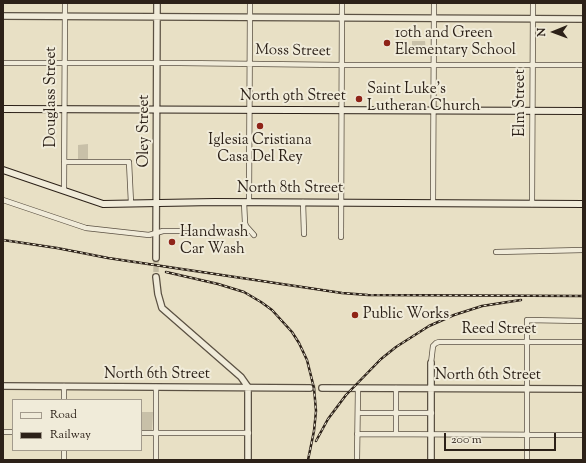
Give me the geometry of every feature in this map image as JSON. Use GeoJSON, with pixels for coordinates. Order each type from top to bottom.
{"type":"FeatureCollection","features":[{"type":"Feature","properties":{"kind":"main road","name":"North 9th Street"},"geometry":{"type":"LineString","coordinates":[[3,109],[583,111]]}},
{"type":"Feature","properties":{"kind":"main road","name":"North 8th Street"},"geometry":{"type":"LineString","coordinates":[[3,170],[103,204],[341,202],[583,204]]}},
{"type":"Feature","properties":{"kind":"street","name":"Douglass Street"},"geometry":{"type":"LineString","coordinates":[[64,190],[65,3]]}},
{"type":"Feature","properties":{"kind":"street","name":"Oley Street"},"geometry":{"type":"LineString","coordinates":[[156,258],[157,3]]}},
{"type":"Feature","properties":{"kind":"street"},"geometry":{"type":"LineString","coordinates":[[250,3],[249,110],[245,222],[246,226],[254,235]]}},
{"type":"Feature","properties":{"kind":"street"},"geometry":{"type":"LineString","coordinates":[[341,237],[342,3]]}},
{"type":"Feature","properties":{"kind":"street"},"geometry":{"type":"LineString","coordinates":[[433,203],[434,3]]}},
{"type":"Feature","properties":{"kind":"street","name":"Elm Street"},"geometry":{"type":"LineString","coordinates":[[532,204],[534,3]]}},
{"type":"Feature","properties":{"kind":"street"},"geometry":{"type":"LineString","coordinates":[[3,16],[583,19]]}},
{"type":"Feature","properties":{"kind":"street","name":"Moss Street"},"geometry":{"type":"LineString","coordinates":[[3,63],[583,65]]}},
{"type":"Feature","properties":{"kind":"street"},"geometry":{"type":"LineString","coordinates":[[64,162],[129,162],[130,204]]}},
{"type":"Feature","properties":{"kind":"street"},"geometry":{"type":"LineString","coordinates":[[3,200],[86,228],[149,235],[163,231],[193,231]]}},
{"type":"Feature","properties":{"kind":"street"},"geometry":{"type":"LineString","coordinates":[[303,202],[304,234]]}},
{"type":"Feature","properties":{"kind":"street"},"geometry":{"type":"LineString","coordinates":[[496,252],[583,250]]}},
{"type":"Feature","properties":{"kind":"street"},"geometry":{"type":"LineString","coordinates":[[156,277],[158,294],[162,308],[241,377],[248,387],[248,460]]}},
{"type":"Feature","properties":{"kind":"street"},"geometry":{"type":"LineString","coordinates":[[526,460],[527,320],[583,321]]}},
{"type":"Feature","properties":{"kind":"street","name":"Reed Street"},"geometry":{"type":"LineString","coordinates":[[431,363],[433,346],[439,342],[583,342]]}},
{"type":"Feature","properties":{"kind":"street"},"geometry":{"type":"LineString","coordinates":[[431,363],[431,460]]}},
{"type":"Feature","properties":{"kind":"street","name":"North 6th Street"},"geometry":{"type":"LineString","coordinates":[[3,386],[310,388]]}},
{"type":"Feature","properties":{"kind":"street"},"geometry":{"type":"LineString","coordinates":[[64,386],[64,399]]}},
{"type":"Feature","properties":{"kind":"street"},"geometry":{"type":"LineString","coordinates":[[156,387],[156,460]]}},
{"type":"Feature","properties":{"kind":"street","name":"North 6th Street"},"geometry":{"type":"LineString","coordinates":[[322,388],[583,389]]}},
{"type":"Feature","properties":{"kind":"street"},"geometry":{"type":"LineString","coordinates":[[357,460],[358,388]]}},
{"type":"Feature","properties":{"kind":"street"},"geometry":{"type":"LineString","coordinates":[[396,388],[396,434]]}},
{"type":"Feature","properties":{"kind":"street"},"geometry":{"type":"LineString","coordinates":[[358,413],[432,413]]}},
{"type":"Feature","properties":{"kind":"street"},"geometry":{"type":"LineString","coordinates":[[142,433],[248,433]]}},
{"type":"Feature","properties":{"kind":"street"},"geometry":{"type":"LineString","coordinates":[[358,434],[583,435]]}},
{"type":"Feature","properties":{"kind":"shaded area"},"geometry":{"type":"Polygon","coordinates":[[[412,41],[425,41],[426,51],[412,51],[412,41]]]}},
{"type":"Feature","properties":{"kind":"shaded area"},"geometry":{"type":"Polygon","coordinates":[[[88,144],[88,161],[78,161],[78,145],[88,144]]]}},
{"type":"Feature","properties":{"kind":"shaded area"},"geometry":{"type":"Polygon","coordinates":[[[142,412],[153,412],[152,431],[142,431],[142,412]]]}},
{"type":"Feature","properties":{"kind":"tunnel"},"geometry":{"type":"LineString","coordinates":[[156,258],[156,277]]}},
{"type":"Feature","properties":{"kind":"tunnel"},"geometry":{"type":"LineString","coordinates":[[310,388],[322,388]]}},
{"type":"Feature","properties":{"kind":"railway"},"geometry":{"type":"LineString","coordinates":[[3,240],[57,248],[108,258],[342,293],[368,295],[583,296]]}},
{"type":"Feature","properties":{"kind":"railway"},"geometry":{"type":"LineString","coordinates":[[166,272],[218,284],[244,292],[272,310],[292,332],[307,360],[314,388],[316,411],[314,431],[308,460]]}},
{"type":"Feature","properties":{"kind":"railway"},"geometry":{"type":"LineString","coordinates":[[316,441],[328,419],[346,395],[381,359],[396,347],[429,326],[454,315],[482,306],[521,300]]}},
{"type":"Feature","properties":{"kind":"place","name":"10th and Green Elementary School"},"geometry":{"type":"Point","coordinates":[387,43]}},
{"type":"Feature","properties":{"kind":"place","name":"Saint Luke's Lutheran Church"},"geometry":{"type":"Point","coordinates":[359,99]}},
{"type":"Feature","properties":{"kind":"place","name":"Iglesia Cristiana Casa Del Rey"},"geometry":{"type":"Point","coordinates":[260,126]}},
{"type":"Feature","properties":{"kind":"place","name":"Handwash Car Wash"},"geometry":{"type":"Point","coordinates":[172,242]}},
{"type":"Feature","properties":{"kind":"place","name":"Public Works"},"geometry":{"type":"Point","coordinates":[355,315]}}]}
